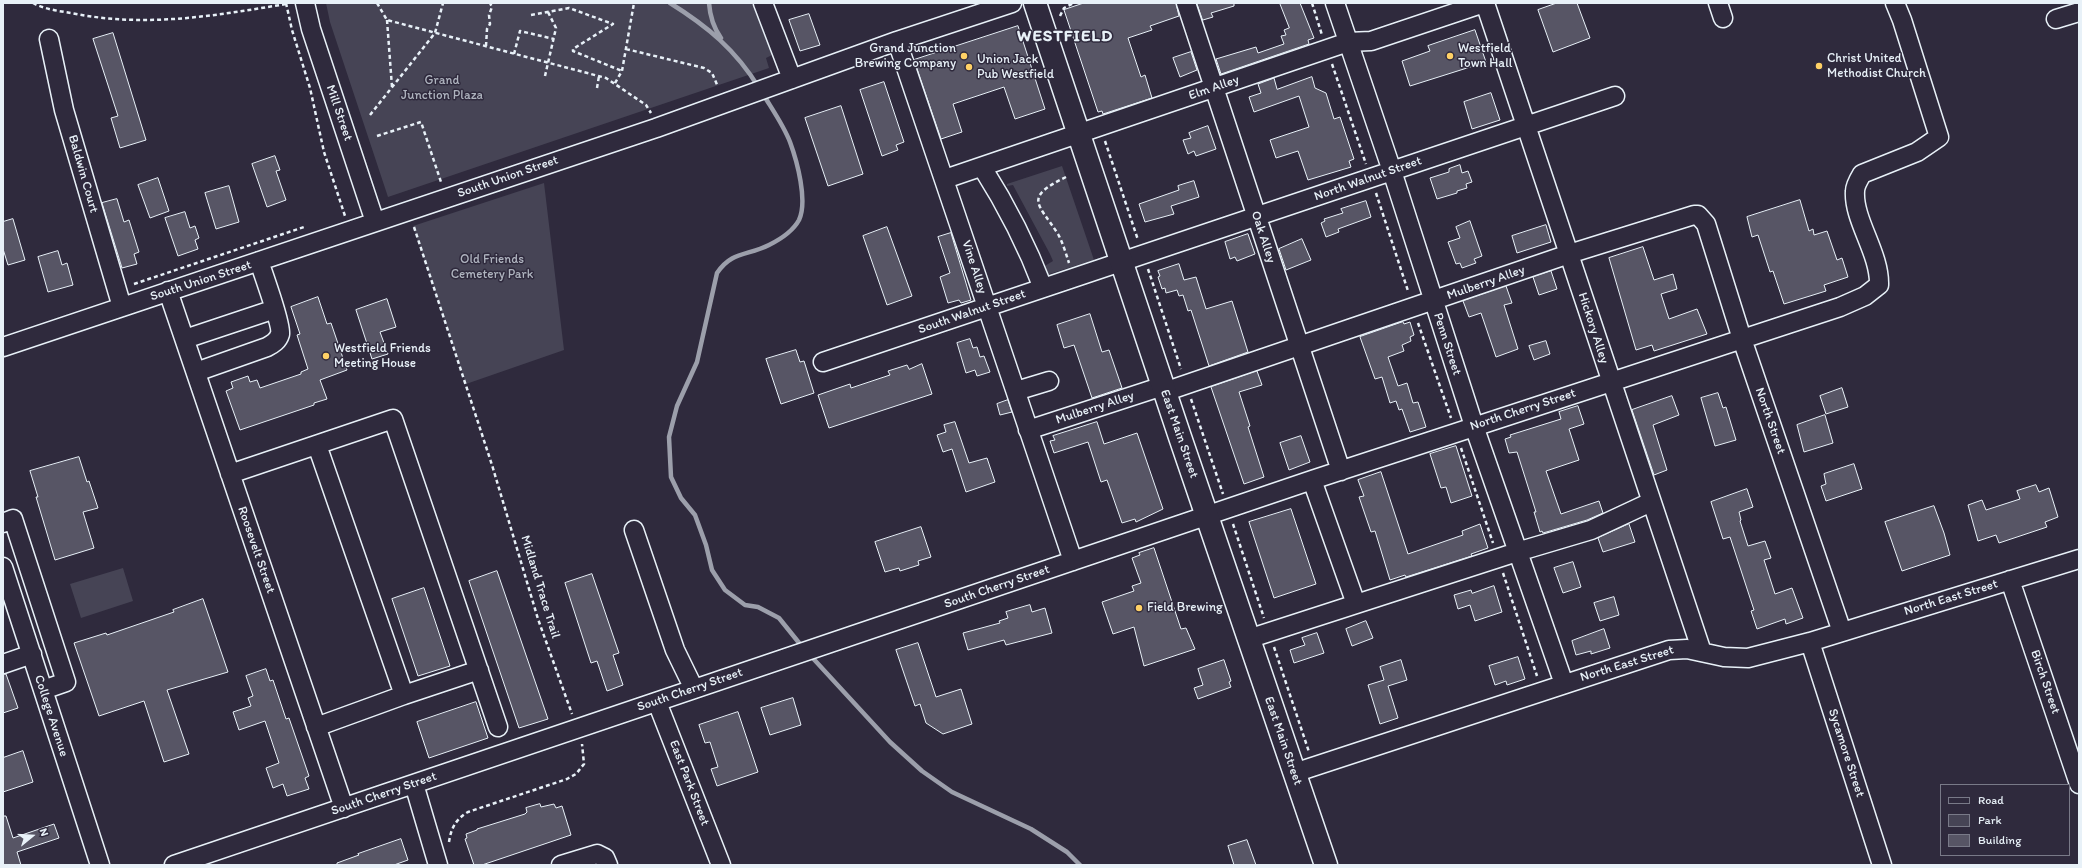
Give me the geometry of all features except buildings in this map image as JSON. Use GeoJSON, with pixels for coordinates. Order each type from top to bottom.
{"type":"FeatureCollection","features":[{"type":"Feature","properties":{"kind":"main road","name":"East Main Street"},"geometry":{"type":"LineString","coordinates":[[1035,3],[1122,261],[1163,389],[1326,865]]}},
{"type":"Feature","properties":{"kind":"street","name":"Mill Street"},"geometry":{"type":"LineString","coordinates":[[305,3],[312,34],[375,222]]}},
{"type":"Feature","properties":{"kind":"street"},"geometry":{"type":"LineString","coordinates":[[763,3],[784,82]]}},
{"type":"Feature","properties":{"kind":"street","name":"South Union Street"},"geometry":{"type":"LineString","coordinates":[[3,347],[656,128],[897,41],[1012,3]]}},
{"type":"Feature","properties":{"kind":"street","name":"Oak Alley"},"geometry":{"type":"LineString","coordinates":[[1186,3],[1341,471]]}},
{"type":"Feature","properties":{"kind":"street","name":"Penn Street"},"geometry":{"type":"LineString","coordinates":[[1335,3],[1392,171],[1474,426],[1564,684]]}},
{"type":"Feature","properties":{"kind":"street","name":"Elm Alley"},"geometry":{"type":"LineString","coordinates":[[945,179],[1080,135],[1214,87],[1348,42],[1371,41],[1485,3]]}},
{"type":"Feature","properties":{"kind":"street","name":"Hickory Alley"},"geometry":{"type":"LineString","coordinates":[[1485,3],[1702,652]]}},
{"type":"Feature","properties":{"kind":"street","name":"North Cherry Street"},"geometry":{"type":"LineString","coordinates":[[1207,516],[1474,426],[1840,307],[1865,296],[1879,285],[1879,272],[1858,209],[1854,190],[1862,174],[1917,152],[1939,138],[1902,20],[1895,3]]}},
{"type":"Feature","properties":{"kind":"street"},"geometry":{"type":"LineString","coordinates":[[2056,20],[2079,12]]}},
{"type":"Feature","properties":{"kind":"street","name":"Baldwin Court"},"geometry":{"type":"LineString","coordinates":[[49,39],[64,110],[122,307]]}},
{"type":"Feature","properties":{"kind":"street","name":"Vine Alley"},"geometry":{"type":"LineString","coordinates":[[897,41],[945,179],[1073,561]]}},
{"type":"Feature","properties":{"kind":"street","name":"North Walnut Street"},"geometry":{"type":"LineString","coordinates":[[1122,261],[1615,96]]}},
{"type":"Feature","properties":{"kind":"street"},"geometry":{"type":"LineString","coordinates":[[982,168],[1005,205],[1027,246],[1043,288]]}},
{"type":"Feature","properties":{"kind":"street","name":"Mulberry Alley"},"geometry":{"type":"LineString","coordinates":[[1028,430],[1299,346],[1569,254],[1694,215]]}},
{"type":"Feature","properties":{"kind":"street","name":"North Street"},"geometry":{"type":"LineString","coordinates":[[1694,215],[1701,216],[1706,224],[1742,339],[1842,632]]}},
{"type":"Feature","properties":{"kind":"street"},"geometry":{"type":"LineString","coordinates":[[196,372],[268,347],[277,341],[281,333],[259,261]]}},
{"type":"Feature","properties":{"kind":"street","name":"South Walnut Street"},"geometry":{"type":"LineString","coordinates":[[823,362],[1122,261]]}},
{"type":"Feature","properties":{"kind":"street","name":"Roosevelt Street"},"geometry":{"type":"LineString","coordinates":[[168,291],[344,808]]}},
{"type":"Feature","properties":{"kind":"street"},"geometry":{"type":"LineString","coordinates":[[185,339],[269,311],[273,307]]}},
{"type":"Feature","properties":{"kind":"street"},"geometry":{"type":"LineString","coordinates":[[1016,391],[1049,381]]}},
{"type":"Feature","properties":{"kind":"street"},"geometry":{"type":"LineString","coordinates":[[230,474],[393,419],[498,727]]}},
{"type":"Feature","properties":{"kind":"street"},"geometry":{"type":"LineString","coordinates":[[317,445],[404,695]]}},
{"type":"Feature","properties":{"kind":"street"},"geometry":{"type":"LineString","coordinates":[[1312,480],[1356,604]]}},
{"type":"Feature","properties":{"kind":"street"},"geometry":{"type":"LineString","coordinates":[[1248,639],[1517,552],[1591,530],[1651,502]]}},
{"type":"Feature","properties":{"kind":"street","name":"South Cherry Street"},"geometry":{"type":"LineString","coordinates":[[174,865],[1207,516]]}},
{"type":"Feature","properties":{"kind":"street"},"geometry":{"type":"LineString","coordinates":[[3,523],[13,519],[66,682],[43,690]]}},
{"type":"Feature","properties":{"kind":"street"},"geometry":{"type":"LineString","coordinates":[[634,530],[675,650],[694,689]]}},
{"type":"Feature","properties":{"kind":"street","name":"North East Street"},"geometry":{"type":"LineString","coordinates":[[1294,772],[1669,650],[1679,648],[1724,657],[1748,658],[1810,642],[2079,559]]}},
{"type":"Feature","properties":{"kind":"street","name":"College Avenue"},"geometry":{"type":"LineString","coordinates":[[3,567],[100,865]]}},
{"type":"Feature","properties":{"kind":"street","name":"Birch Street"},"geometry":{"type":"LineString","coordinates":[[2010,580],[2079,784]]}},
{"type":"Feature","properties":{"kind":"street","name":"Sycamore Street"},"geometry":{"type":"LineString","coordinates":[[1810,642],[1882,865]]}},
{"type":"Feature","properties":{"kind":"street"},"geometry":{"type":"LineString","coordinates":[[3,664],[32,654]]}},
{"type":"Feature","properties":{"kind":"street"},"geometry":{"type":"LineString","coordinates":[[316,727],[479,670]]}},
{"type":"Feature","properties":{"kind":"street","name":"East Park Street"},"geometry":{"type":"LineString","coordinates":[[657,702],[721,865]]}},
{"type":"Feature","properties":{"kind":"street"},"geometry":{"type":"LineString","coordinates":[[414,784],[438,865]]}},
{"type":"Feature","properties":{"kind":"street"},"geometry":{"type":"LineString","coordinates":[[561,865],[597,854],[606,858],[608,865]]}},
{"type":"Feature","properties":{"kind":"path"},"geometry":{"type":"LineString","coordinates":[[33,3],[45,8],[84,16],[130,22],[199,17],[286,4]]}},
{"type":"Feature","properties":{"kind":"path"},"geometry":{"type":"LineString","coordinates":[[377,3],[387,20],[392,87]]}},
{"type":"Feature","properties":{"kind":"path"},"geometry":{"type":"LineString","coordinates":[[370,115],[436,31],[443,3]]}},
{"type":"Feature","properties":{"kind":"path"},"geometry":{"type":"LineString","coordinates":[[486,46],[487,29],[490,24],[489,15],[492,7],[490,3]]}},
{"type":"Feature","properties":{"kind":"path"},"geometry":{"type":"LineString","coordinates":[[616,83],[622,71],[634,3]]}},
{"type":"Feature","properties":{"kind":"path"},"geometry":{"type":"LineString","coordinates":[[1312,3],[1366,166],[1359,168]]}},
{"type":"Feature","properties":{"kind":"path"},"geometry":{"type":"LineString","coordinates":[[531,15],[569,8],[612,24],[612,26],[573,49],[573,51],[622,71]]}},
{"type":"Feature","properties":{"kind":"path"},"geometry":{"type":"LineString","coordinates":[[545,76],[556,28],[548,12]]}},
{"type":"Feature","properties":{"kind":"path"},"geometry":{"type":"LineString","coordinates":[[387,20],[436,31],[514,54],[599,76],[616,83],[646,105],[656,128]]}},
{"type":"Feature","properties":{"kind":"path"},"geometry":{"type":"LineString","coordinates":[[514,54],[520,31],[554,39]]}},
{"type":"Feature","properties":{"kind":"path"},"geometry":{"type":"LineString","coordinates":[[626,49],[704,68],[712,73],[718,87]]}},
{"type":"Feature","properties":{"kind":"path"},"geometry":{"type":"LineString","coordinates":[[597,88],[599,76]]}},
{"type":"Feature","properties":{"kind":"path"},"geometry":{"type":"LineString","coordinates":[[377,136],[421,122],[441,182]]}},
{"type":"Feature","properties":{"kind":"path"},"geometry":{"type":"LineString","coordinates":[[1066,177],[1043,190],[1039,197],[1038,205],[1042,214],[1061,239],[1071,269]]}},
{"type":"Feature","properties":{"kind":"path","name":"Midland Trace Trail"},"geometry":{"type":"LineString","coordinates":[[413,226],[492,465],[538,619],[578,728],[584,758],[584,764],[576,774],[563,781],[462,815],[454,824],[449,844]]}},
{"type":"Feature","properties":{"kind":"green space","name":"Grand Junction Plaza"},"geometry":{"type":"Polygon","coordinates":[[[326,3],[752,3],[772,55],[766,58],[769,68],[388,197],[330,22],[326,3]]]}},
{"type":"Feature","properties":{"kind":"green space"},"geometry":{"type":"Polygon","coordinates":[[[1062,166],[1094,260],[1046,275],[1043,267],[1053,261],[1050,254],[1013,185],[1007,186],[1007,184],[1062,166]]]}},
{"type":"Feature","properties":{"kind":"green space","name":"Old Friends Cemetery Park"},"geometry":{"type":"Polygon","coordinates":[[[544,183],[564,350],[466,384],[413,226],[544,183]]]}},
{"type":"Feature","properties":{"kind":"green space"},"geometry":{"type":"Polygon","coordinates":[[[123,568],[133,601],[81,618],[70,584],[123,568]]]}},
{"type":"Feature","properties":{"kind":"waterway"},"geometry":{"type":"LineString","coordinates":[[670,3],[720,40],[741,62],[759,88]]}},
{"type":"Feature","properties":{"kind":"waterway"},"geometry":{"type":"LineString","coordinates":[[709,3],[712,22],[721,38]]}},
{"type":"Feature","properties":{"kind":"waterway"},"geometry":{"type":"LineString","coordinates":[[763,94],[785,130],[793,150],[802,192],[801,212],[799,220],[796,224],[781,238],[761,248],[734,257],[717,273],[697,362],[677,406],[669,437],[671,477],[681,498],[695,515],[706,545],[712,570],[725,590],[745,605],[758,607],[779,618],[804,649]]}},
{"type":"Feature","properties":{"kind":"waterway"},"geometry":{"type":"LineString","coordinates":[[809,654],[890,742],[922,771],[952,792],[1031,829],[1067,852],[1080,865]]}},
{"type":"Feature","properties":{"kind":"place","name":"Grand Junction Brewing Company"},"geometry":{"type":"Point","coordinates":[964,56]}},
{"type":"Feature","properties":{"kind":"place","name":"Westfield Town Hall"},"geometry":{"type":"Point","coordinates":[1450,56]}},
{"type":"Feature","properties":{"kind":"place","name":"Christ United Methodist Church"},"geometry":{"type":"Point","coordinates":[1819,66]}},
{"type":"Feature","properties":{"kind":"place","name":"Union Jack Pub Westfield"},"geometry":{"type":"Point","coordinates":[969,67]}},
{"type":"Feature","properties":{"kind":"place","name":"Westfield Friends Meeting House"},"geometry":{"type":"Point","coordinates":[326,356]}},
{"type":"Feature","properties":{"kind":"place","name":"Field Brewing"},"geometry":{"type":"Point","coordinates":[1139,608]}},
{"type":"Feature","properties":{"kind":"district","name":"WESTFIELD"},"geometry":{"type":"Point","coordinates":[1065,37]}}]}
